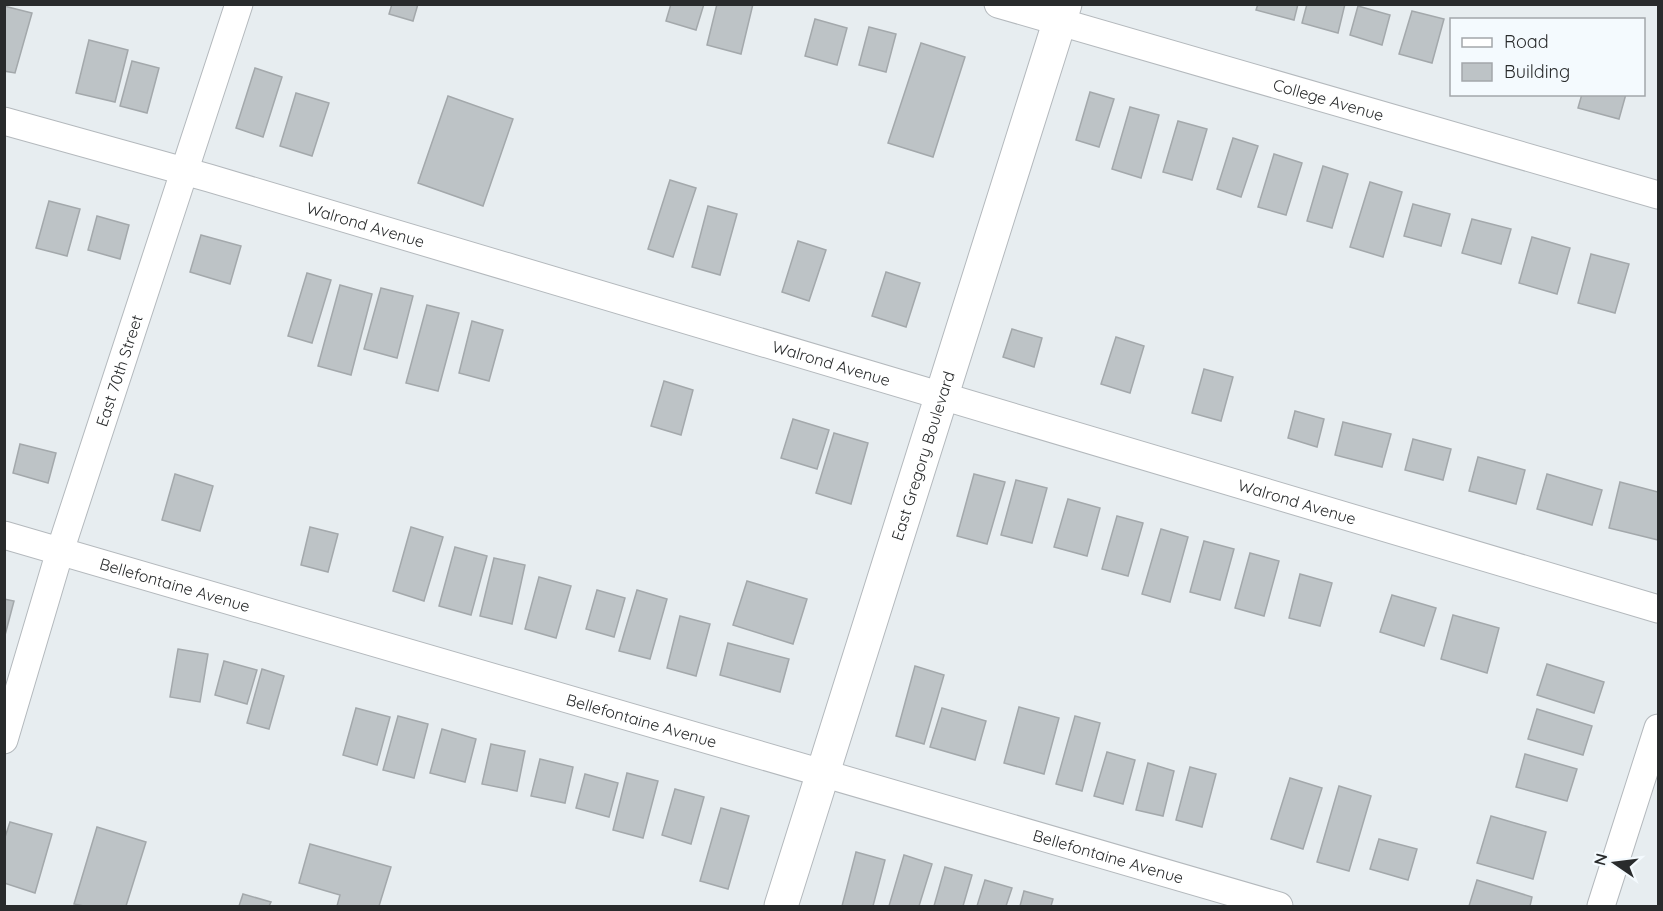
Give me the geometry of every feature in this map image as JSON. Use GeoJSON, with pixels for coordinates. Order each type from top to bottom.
{"type":"FeatureCollection","features":[{"type":"Feature","properties":{"kind":"main road","name":"East Gregory Boulevard"},"geometry":{"type":"LineString","coordinates":[[781,906],[1062,13]]}},
{"type":"Feature","properties":{"kind":"street","name":"East 70th Street"},"geometry":{"type":"LineString","coordinates":[[4,740],[60,551],[239,4]]}},
{"type":"Feature","properties":{"kind":"street","name":"College Avenue"},"geometry":{"type":"LineString","coordinates":[[998,4],[1062,13],[1659,195]]}},
{"type":"Feature","properties":{"kind":"street","name":"Walrond Avenue"},"geometry":{"type":"LineString","coordinates":[[4,121],[184,171],[1659,609]]}},
{"type":"Feature","properties":{"kind":"street","name":"Bellefontaine Avenue"},"geometry":{"type":"LineString","coordinates":[[4,535],[1279,906]]}},
{"type":"Feature","properties":{"kind":"street"},"geometry":{"type":"LineString","coordinates":[[1601,906],[1659,728]]}},
{"type":"Feature","properties":{"kind":"building"},"geometry":{"type":"Polygon","coordinates":[[[392,4],[418,4],[413,21],[389,14],[392,4]]]}},
{"type":"Feature","properties":{"kind":"building"},"geometry":{"type":"Polygon","coordinates":[[[671,4],[704,4],[696,30],[666,21],[671,4]]]}},
{"type":"Feature","properties":{"kind":"building"},"geometry":{"type":"Polygon","coordinates":[[[717,4],[753,4],[741,54],[707,45],[717,4]]]}},
{"type":"Feature","properties":{"kind":"building"},"geometry":{"type":"Polygon","coordinates":[[[1258,4],[1298,4],[1294,20],[1256,10],[1258,4]]]}},
{"type":"Feature","properties":{"kind":"building"},"geometry":{"type":"Polygon","coordinates":[[[1307,4],[1345,4],[1338,33],[1302,23],[1307,4]]]}},
{"type":"Feature","properties":{"kind":"building"},"geometry":{"type":"Polygon","coordinates":[[[4,6],[32,13],[15,73],[4,71],[4,6]]]}},
{"type":"Feature","properties":{"kind":"building"},"geometry":{"type":"Polygon","coordinates":[[[1358,6],[1390,15],[1382,45],[1350,35],[1358,6]]]}},
{"type":"Feature","properties":{"kind":"building"},"geometry":{"type":"Polygon","coordinates":[[[1412,11],[1444,19],[1432,63],[1399,54],[1412,11]]]}},
{"type":"Feature","properties":{"kind":"building"},"geometry":{"type":"Polygon","coordinates":[[[815,19],[847,28],[837,65],[805,56],[815,19]]]}},
{"type":"Feature","properties":{"kind":"building"},"geometry":{"type":"Polygon","coordinates":[[[869,27],[896,34],[886,72],[859,65],[869,27]]]}},
{"type":"Feature","properties":{"kind":"building"},"geometry":{"type":"Polygon","coordinates":[[[89,40],[128,50],[115,102],[76,93],[89,40]]]}},
{"type":"Feature","properties":{"kind":"building"},"geometry":{"type":"Polygon","coordinates":[[[921,43],[965,57],[933,157],[888,143],[921,43]]]}},
{"type":"Feature","properties":{"kind":"building"},"geometry":{"type":"Polygon","coordinates":[[[132,61],[159,68],[147,113],[120,106],[132,61]]]}},
{"type":"Feature","properties":{"kind":"building"},"geometry":{"type":"Polygon","coordinates":[[[255,68],[282,77],[263,137],[236,128],[255,68]]]}},
{"type":"Feature","properties":{"kind":"building"},"geometry":{"type":"Polygon","coordinates":[[[1090,92],[1114,99],[1099,147],[1076,140],[1090,92]]]}},
{"type":"Feature","properties":{"kind":"building"},"geometry":{"type":"Polygon","coordinates":[[[296,93],[329,103],[312,156],[280,146],[296,93]]]}},
{"type":"Feature","properties":{"kind":"building"},"geometry":{"type":"Polygon","coordinates":[[[448,96],[513,119],[483,206],[418,183],[448,96]]]}},
{"type":"Feature","properties":{"kind":"building"},"geometry":{"type":"Polygon","coordinates":[[[1581,96],[1625,96],[1619,119],[1578,108],[1581,96]]]}},
{"type":"Feature","properties":{"kind":"building"},"geometry":{"type":"Polygon","coordinates":[[[1130,107],[1159,115],[1141,178],[1112,169],[1130,107]]]}},
{"type":"Feature","properties":{"kind":"building"},"geometry":{"type":"Polygon","coordinates":[[[1178,121],[1207,129],[1192,180],[1163,172],[1178,121]]]}},
{"type":"Feature","properties":{"kind":"building"},"geometry":{"type":"Polygon","coordinates":[[[1233,138],[1258,146],[1241,197],[1217,189],[1233,138]]]}},
{"type":"Feature","properties":{"kind":"building"},"geometry":{"type":"Polygon","coordinates":[[[1274,154],[1302,163],[1286,215],[1258,207],[1274,154]]]}},
{"type":"Feature","properties":{"kind":"building"},"geometry":{"type":"Polygon","coordinates":[[[1323,166],[1348,174],[1332,228],[1307,221],[1323,166]]]}},
{"type":"Feature","properties":{"kind":"building"},"geometry":{"type":"Polygon","coordinates":[[[670,180],[696,188],[673,257],[648,249],[670,180]]]}},
{"type":"Feature","properties":{"kind":"building"},"geometry":{"type":"Polygon","coordinates":[[[1370,182],[1402,192],[1383,257],[1350,247],[1370,182]]]}},
{"type":"Feature","properties":{"kind":"building"},"geometry":{"type":"Polygon","coordinates":[[[49,201],[80,209],[67,256],[36,248],[49,201]]]}},
{"type":"Feature","properties":{"kind":"building"},"geometry":{"type":"Polygon","coordinates":[[[1413,204],[1450,214],[1441,246],[1404,236],[1413,204]]]}},
{"type":"Feature","properties":{"kind":"building"},"geometry":{"type":"Polygon","coordinates":[[[708,206],[737,214],[720,275],[692,267],[708,206]]]}},
{"type":"Feature","properties":{"kind":"building"},"geometry":{"type":"Polygon","coordinates":[[[97,216],[129,225],[120,259],[88,250],[97,216]]]}},
{"type":"Feature","properties":{"kind":"building"},"geometry":{"type":"Polygon","coordinates":[[[1472,219],[1511,229],[1501,264],[1462,253],[1472,219]]]}},
{"type":"Feature","properties":{"kind":"building"},"geometry":{"type":"Polygon","coordinates":[[[201,235],[241,246],[230,284],[190,272],[201,235]]]}},
{"type":"Feature","properties":{"kind":"building"},"geometry":{"type":"Polygon","coordinates":[[[1532,237],[1570,248],[1557,294],[1519,283],[1532,237]]]}},
{"type":"Feature","properties":{"kind":"building"},"geometry":{"type":"Polygon","coordinates":[[[798,241],[826,250],[809,301],[782,292],[798,241]]]}},
{"type":"Feature","properties":{"kind":"building"},"geometry":{"type":"Polygon","coordinates":[[[1591,254],[1629,264],[1615,313],[1578,303],[1591,254]]]}},
{"type":"Feature","properties":{"kind":"building"},"geometry":{"type":"Polygon","coordinates":[[[886,272],[920,283],[906,327],[872,316],[886,272]]]}},
{"type":"Feature","properties":{"kind":"building"},"geometry":{"type":"Polygon","coordinates":[[[307,273],[331,280],[312,343],[288,336],[307,273]]]}},
{"type":"Feature","properties":{"kind":"building"},"geometry":{"type":"Polygon","coordinates":[[[340,285],[372,294],[351,375],[318,366],[340,285]]]}},
{"type":"Feature","properties":{"kind":"building"},"geometry":{"type":"Polygon","coordinates":[[[381,288],[413,296],[397,358],[364,349],[381,288]]]}},
{"type":"Feature","properties":{"kind":"building"},"geometry":{"type":"Polygon","coordinates":[[[427,305],[459,313],[438,391],[406,383],[427,305]]]}},
{"type":"Feature","properties":{"kind":"building"},"geometry":{"type":"Polygon","coordinates":[[[472,321],[503,330],[489,381],[459,373],[472,321]]]}},
{"type":"Feature","properties":{"kind":"building"},"geometry":{"type":"Polygon","coordinates":[[[1012,329],[1042,338],[1034,367],[1003,357],[1012,329]]]}},
{"type":"Feature","properties":{"kind":"building"},"geometry":{"type":"Polygon","coordinates":[[[1116,337],[1144,346],[1130,393],[1101,384],[1116,337]]]}},
{"type":"Feature","properties":{"kind":"building"},"geometry":{"type":"Polygon","coordinates":[[[1204,369],[1233,377],[1221,421],[1192,413],[1204,369]]]}},
{"type":"Feature","properties":{"kind":"building"},"geometry":{"type":"Polygon","coordinates":[[[664,381],[693,390],[681,435],[651,426],[664,381]]]}},
{"type":"Feature","properties":{"kind":"building"},"geometry":{"type":"Polygon","coordinates":[[[1295,411],[1324,419],[1317,447],[1288,438],[1295,411]]]}},
{"type":"Feature","properties":{"kind":"building"},"geometry":{"type":"Polygon","coordinates":[[[793,419],[829,430],[817,469],[781,458],[793,419]]]}},
{"type":"Feature","properties":{"kind":"building"},"geometry":{"type":"Polygon","coordinates":[[[1343,422],[1391,434],[1382,467],[1335,455],[1343,422]]]}},
{"type":"Feature","properties":{"kind":"building"},"geometry":{"type":"Polygon","coordinates":[[[834,433],[868,443],[851,504],[816,493],[834,433]]]}},
{"type":"Feature","properties":{"kind":"building"},"geometry":{"type":"Polygon","coordinates":[[[1413,439],[1451,449],[1443,480],[1405,470],[1413,439]]]}},
{"type":"Feature","properties":{"kind":"building"},"geometry":{"type":"Polygon","coordinates":[[[20,444],[56,453],[48,483],[13,473],[20,444]]]}},
{"type":"Feature","properties":{"kind":"building"},"geometry":{"type":"Polygon","coordinates":[[[1478,457],[1525,470],[1516,504],[1469,491],[1478,457]]]}},
{"type":"Feature","properties":{"kind":"building"},"geometry":{"type":"Polygon","coordinates":[[[175,474],[213,486],[200,531],[162,520],[175,474]]]}},
{"type":"Feature","properties":{"kind":"building"},"geometry":{"type":"Polygon","coordinates":[[[974,474],[1005,482],[987,544],[957,536],[974,474]]]}},
{"type":"Feature","properties":{"kind":"building"},"geometry":{"type":"Polygon","coordinates":[[[1547,474],[1602,490],[1592,525],[1537,509],[1547,474]]]}},
{"type":"Feature","properties":{"kind":"building"},"geometry":{"type":"Polygon","coordinates":[[[1016,480],[1047,488],[1032,543],[1001,535],[1016,480]]]}},
{"type":"Feature","properties":{"kind":"building"},"geometry":{"type":"Polygon","coordinates":[[[1620,482],[1658,492],[1658,540],[1609,528],[1620,482]]]}},
{"type":"Feature","properties":{"kind":"building"},"geometry":{"type":"Polygon","coordinates":[[[1068,499],[1100,508],[1087,556],[1054,547],[1068,499]]]}},
{"type":"Feature","properties":{"kind":"building"},"geometry":{"type":"Polygon","coordinates":[[[1117,516],[1143,523],[1128,576],[1102,569],[1117,516]]]}},
{"type":"Feature","properties":{"kind":"building"},"geometry":{"type":"Polygon","coordinates":[[[310,527],[338,534],[328,572],[301,565],[310,527]]]}},
{"type":"Feature","properties":{"kind":"building"},"geometry":{"type":"Polygon","coordinates":[[[411,527],[443,537],[424,601],[393,591],[411,527]]]}},
{"type":"Feature","properties":{"kind":"building"},"geometry":{"type":"Polygon","coordinates":[[[1161,529],[1188,537],[1170,602],[1142,594],[1161,529]]]}},
{"type":"Feature","properties":{"kind":"building"},"geometry":{"type":"Polygon","coordinates":[[[1204,541],[1234,549],[1220,600],[1190,592],[1204,541]]]}},
{"type":"Feature","properties":{"kind":"building"},"geometry":{"type":"Polygon","coordinates":[[[455,547],[487,556],[471,615],[439,606],[455,547]]]}},
{"type":"Feature","properties":{"kind":"building"},"geometry":{"type":"Polygon","coordinates":[[[1250,553],[1279,561],[1264,616],[1235,608],[1250,553]]]}},
{"type":"Feature","properties":{"kind":"building"},"geometry":{"type":"Polygon","coordinates":[[[494,558],[525,565],[512,624],[480,616],[494,558]]]}},
{"type":"Feature","properties":{"kind":"building"},"geometry":{"type":"Polygon","coordinates":[[[1300,574],[1332,583],[1320,626],[1289,618],[1300,574]]]}},
{"type":"Feature","properties":{"kind":"building"},"geometry":{"type":"Polygon","coordinates":[[[539,577],[571,586],[556,638],[525,629],[539,577]]]}},
{"type":"Feature","properties":{"kind":"building"},"geometry":{"type":"Polygon","coordinates":[[[747,581],[807,599],[793,644],[733,625],[747,581]]]}},
{"type":"Feature","properties":{"kind":"building"},"geometry":{"type":"Polygon","coordinates":[[[597,590],[625,598],[614,637],[586,629],[597,590]]]}},
{"type":"Feature","properties":{"kind":"building"},"geometry":{"type":"Polygon","coordinates":[[[637,590],[667,599],[650,659],[619,651],[637,590]]]}},
{"type":"Feature","properties":{"kind":"building"},"geometry":{"type":"Polygon","coordinates":[[[1392,595],[1436,608],[1424,646],[1380,632],[1392,595]]]}},
{"type":"Feature","properties":{"kind":"building"},"geometry":{"type":"Polygon","coordinates":[[[4,599],[14,601],[4,639],[4,599]]]}},
{"type":"Feature","properties":{"kind":"building"},"geometry":{"type":"Polygon","coordinates":[[[1453,615],[1499,628],[1487,673],[1441,659],[1453,615]]]}},
{"type":"Feature","properties":{"kind":"building"},"geometry":{"type":"Polygon","coordinates":[[[680,616],[710,624],[696,676],[667,668],[680,616]]]}},
{"type":"Feature","properties":{"kind":"building"},"geometry":{"type":"Polygon","coordinates":[[[728,643],[789,659],[780,692],[720,675],[728,643]]]}},
{"type":"Feature","properties":{"kind":"building"},"geometry":{"type":"Polygon","coordinates":[[[178,649],[208,654],[200,702],[170,697],[178,649]]]}},
{"type":"Feature","properties":{"kind":"building"},"geometry":{"type":"Polygon","coordinates":[[[224,661],[257,670],[247,704],[215,695],[224,661]]]}},
{"type":"Feature","properties":{"kind":"building"},"geometry":{"type":"Polygon","coordinates":[[[1547,664],[1604,682],[1594,713],[1537,695],[1547,664]]]}},
{"type":"Feature","properties":{"kind":"building"},"geometry":{"type":"Polygon","coordinates":[[[915,666],[944,675],[924,744],[896,736],[915,666]]]}},
{"type":"Feature","properties":{"kind":"building"},"geometry":{"type":"Polygon","coordinates":[[[262,669],[284,676],[269,729],[247,723],[262,669]]]}},
{"type":"Feature","properties":{"kind":"building"},"geometry":{"type":"Polygon","coordinates":[[[1019,707],[1059,718],[1044,774],[1004,763],[1019,707]]]}},
{"type":"Feature","properties":{"kind":"building"},"geometry":{"type":"Polygon","coordinates":[[[356,708],[390,717],[377,765],[343,755],[356,708]]]}},
{"type":"Feature","properties":{"kind":"building"},"geometry":{"type":"Polygon","coordinates":[[[942,708],[986,721],[975,760],[930,747],[942,708]]]}},
{"type":"Feature","properties":{"kind":"building"},"geometry":{"type":"Polygon","coordinates":[[[1537,709],[1592,726],[1583,755],[1528,739],[1537,709]]]}},
{"type":"Feature","properties":{"kind":"building"},"geometry":{"type":"Polygon","coordinates":[[[398,716],[428,724],[414,778],[383,770],[398,716]]]}},
{"type":"Feature","properties":{"kind":"building"},"geometry":{"type":"Polygon","coordinates":[[[1075,716],[1100,723],[1082,791],[1056,784],[1075,716]]]}},
{"type":"Feature","properties":{"kind":"building"},"geometry":{"type":"Polygon","coordinates":[[[442,729],[476,739],[465,782],[430,773],[442,729]]]}},
{"type":"Feature","properties":{"kind":"building"},"geometry":{"type":"Polygon","coordinates":[[[491,744],[525,751],[517,791],[482,784],[491,744]]]}},
{"type":"Feature","properties":{"kind":"building"},"geometry":{"type":"Polygon","coordinates":[[[1107,752],[1135,760],[1123,804],[1094,796],[1107,752]]]}},
{"type":"Feature","properties":{"kind":"building"},"geometry":{"type":"Polygon","coordinates":[[[1525,754],[1577,769],[1567,801],[1516,787],[1525,754]]]}},
{"type":"Feature","properties":{"kind":"building"},"geometry":{"type":"Polygon","coordinates":[[[540,759],[573,767],[565,803],[531,796],[540,759]]]}},
{"type":"Feature","properties":{"kind":"building"},"geometry":{"type":"Polygon","coordinates":[[[1148,763],[1174,771],[1163,816],[1136,810],[1148,763]]]}},
{"type":"Feature","properties":{"kind":"building"},"geometry":{"type":"Polygon","coordinates":[[[1190,767],[1216,774],[1202,827],[1176,820],[1190,767]]]}},
{"type":"Feature","properties":{"kind":"building"},"geometry":{"type":"Polygon","coordinates":[[[627,773],[658,781],[643,838],[613,830],[627,773]]]}},
{"type":"Feature","properties":{"kind":"building"},"geometry":{"type":"Polygon","coordinates":[[[585,774],[618,783],[609,817],[576,808],[585,774]]]}},
{"type":"Feature","properties":{"kind":"building"},"geometry":{"type":"Polygon","coordinates":[[[1290,778],[1322,788],[1303,849],[1271,839],[1290,778]]]}},
{"type":"Feature","properties":{"kind":"building"},"geometry":{"type":"Polygon","coordinates":[[[1339,786],[1371,796],[1349,871],[1317,862],[1339,786]]]}},
{"type":"Feature","properties":{"kind":"building"},"geometry":{"type":"Polygon","coordinates":[[[675,789],[704,797],[691,844],[662,835],[675,789]]]}},
{"type":"Feature","properties":{"kind":"building"},"geometry":{"type":"Polygon","coordinates":[[[721,808],[749,816],[728,889],[700,881],[721,808]]]}},
{"type":"Feature","properties":{"kind":"building"},"geometry":{"type":"Polygon","coordinates":[[[1491,816],[1546,832],[1533,879],[1477,863],[1491,816]]]}},
{"type":"Feature","properties":{"kind":"building"},"geometry":{"type":"Polygon","coordinates":[[[10,822],[52,834],[35,893],[4,883],[4,840],[10,822]]]}},
{"type":"Feature","properties":{"kind":"building"},"geometry":{"type":"Polygon","coordinates":[[[97,827],[146,842],[126,906],[74,904],[97,827]]]}},
{"type":"Feature","properties":{"kind":"building"},"geometry":{"type":"Polygon","coordinates":[[[1379,839],[1417,849],[1408,880],[1370,869],[1379,839]]]}},
{"type":"Feature","properties":{"kind":"building"},"geometry":{"type":"Polygon","coordinates":[[[310,844],[391,867],[379,906],[337,906],[340,895],[299,883],[310,844]]]}},
{"type":"Feature","properties":{"kind":"building"},"geometry":{"type":"Polygon","coordinates":[[[856,852],[885,860],[873,906],[842,906],[856,852]]]}},
{"type":"Feature","properties":{"kind":"building"},"geometry":{"type":"Polygon","coordinates":[[[904,855],[932,864],[919,906],[889,906],[904,855]]]}},
{"type":"Feature","properties":{"kind":"building"},"geometry":{"type":"Polygon","coordinates":[[[945,867],[972,875],[963,906],[934,906],[945,867]]]}},
{"type":"Feature","properties":{"kind":"building"},"geometry":{"type":"Polygon","coordinates":[[[985,880],[1012,888],[1006,906],[977,906],[985,880]]]}},
{"type":"Feature","properties":{"kind":"building"},"geometry":{"type":"Polygon","coordinates":[[[1477,880],[1532,897],[1530,906],[1469,906],[1477,880]]]}},
{"type":"Feature","properties":{"kind":"building"},"geometry":{"type":"Polygon","coordinates":[[[1024,891],[1053,899],[1051,906],[1020,906],[1024,891]]]}},
{"type":"Feature","properties":{"kind":"building"},"geometry":{"type":"Polygon","coordinates":[[[243,894],[271,902],[269,906],[239,906],[243,894]]]}}]}
